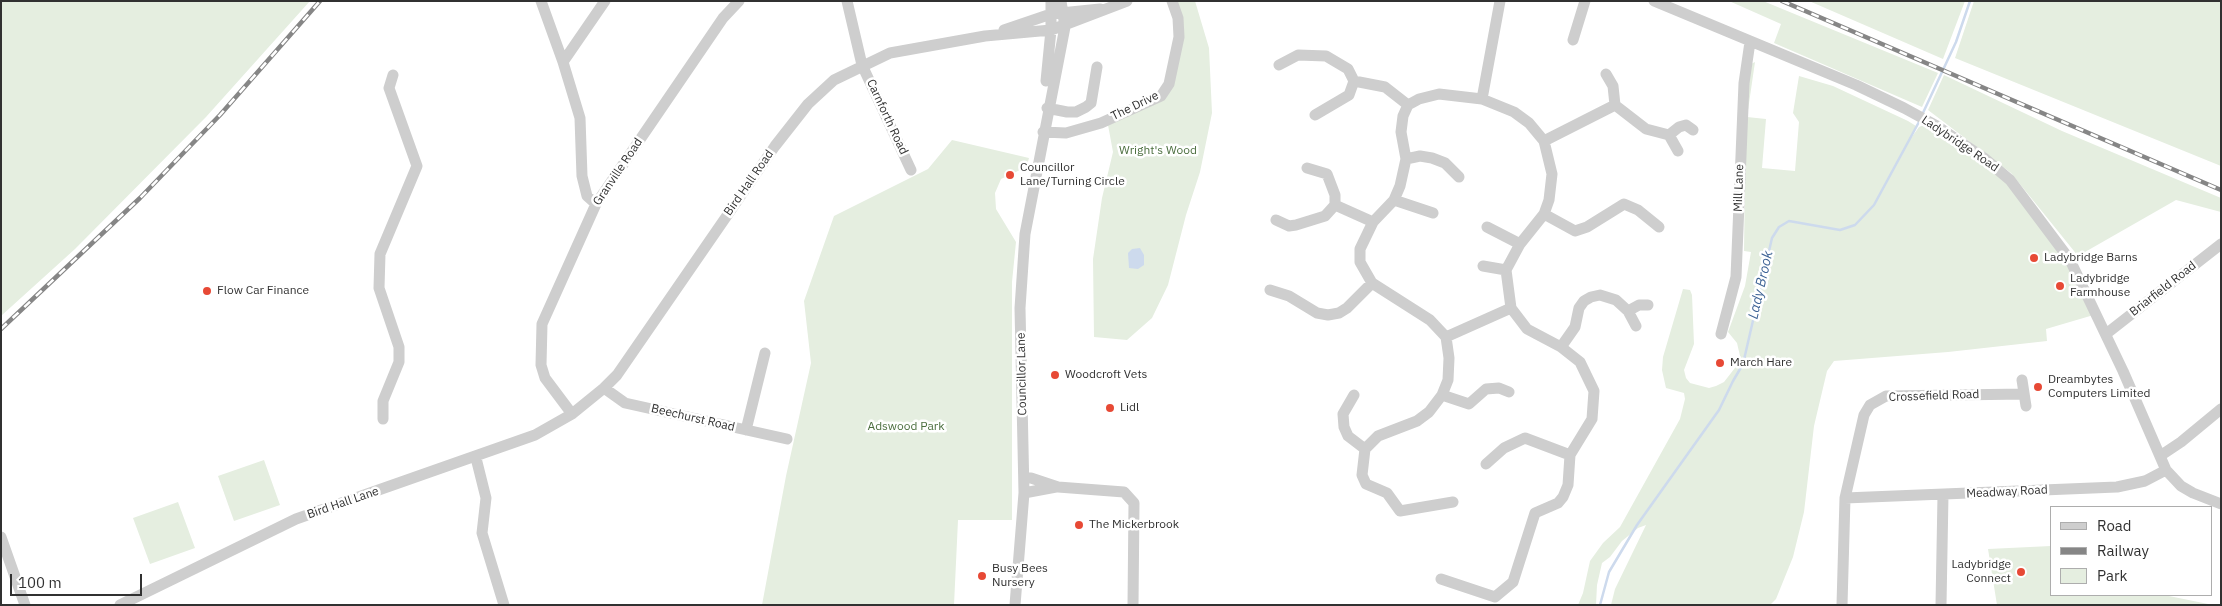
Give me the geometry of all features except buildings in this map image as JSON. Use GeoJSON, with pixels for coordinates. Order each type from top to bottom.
{"type":"FeatureCollection","features":[{"type":"Feature","properties":{"kind":"street"},"geometry":{"type":"LineString","coordinates":[[541,1],[580,118],[584,183],[587,196],[596,204]]}},
{"type":"Feature","properties":{"kind":"street"},"geometry":{"type":"LineString","coordinates":[[562,62],[605,1]]}},
{"type":"Feature","properties":{"kind":"street","name":"Granville Road"},"geometry":{"type":"LineString","coordinates":[[572,414],[545,378],[541,366],[542,324],[596,204],[723,18],[739,1]]}},
{"type":"Feature","properties":{"kind":"street","name":"Carnforth Road"},"geometry":{"type":"LineString","coordinates":[[847,1],[862,65],[911,170]]}},
{"type":"Feature","properties":{"kind":"street"},"geometry":{"type":"LineString","coordinates":[[1050,1],[1058,9],[1110,8]]}},
{"type":"Feature","properties":{"kind":"street"},"geometry":{"type":"LineString","coordinates":[[1078,1],[1088,6],[1110,8]]}},
{"type":"Feature","properties":{"kind":"street"},"geometry":{"type":"LineString","coordinates":[[1051,30],[1064,27],[1127,1]]}},
{"type":"Feature","properties":{"kind":"street","name":"The Drive"},"geometry":{"type":"LineString","coordinates":[[1043,132],[1066,133],[1100,123],[1161,96],[1169,84],[1179,37],[1178,18],[1172,1]]}},
{"type":"Feature","properties":{"kind":"street"},"geometry":{"type":"LineString","coordinates":[[1482,98],[1500,1]]}},
{"type":"Feature","properties":{"kind":"street"},"geometry":{"type":"LineString","coordinates":[[1573,40],[1584,1]]}},
{"type":"Feature","properties":{"kind":"street","name":"Ladybridge Road"},"geometry":{"type":"LineString","coordinates":[[1654,1],[1856,85],[1904,108],[1930,122],[1984,158],[2010,180],[2070,260],[2106,334],[2166,470],[2187,489],[2221,504]]}},
{"type":"Feature","properties":{"kind":"street","name":"Bird Hall Road"},"geometry":{"type":"LineString","coordinates":[[985,36],[1058,9]]}},
{"type":"Feature","properties":{"kind":"street","name":"Councillor Lane"},"geometry":{"type":"LineString","coordinates":[[1014,605],[1024,493],[1020,308],[1025,234],[1040,145],[1064,27],[1058,9]]}},
{"type":"Feature","properties":{"kind":"street","name":"Councillor Lane"},"geometry":{"type":"LineString","coordinates":[[1040,145],[1051,30],[1058,9]]}},
{"type":"Feature","properties":{"kind":"street","name":"Bird Hall Road"},"geometry":{"type":"LineString","coordinates":[[572,414],[617,375],[774,146],[808,104],[834,80],[890,53],[985,36],[1051,30]]}},
{"type":"Feature","properties":{"kind":"street","name":"Mill Lane"},"geometry":{"type":"LineString","coordinates":[[1721,334],[1736,277],[1744,82],[1750,42]]}},
{"type":"Feature","properties":{"kind":"street"},"geometry":{"type":"LineString","coordinates":[[1279,65],[1298,55],[1326,56],[1348,69],[1354,81],[1349,94],[1315,115]]}},
{"type":"Feature","properties":{"kind":"street"},"geometry":{"type":"LineString","coordinates":[[1047,108],[1067,112],[1076,112],[1086,108],[1091,103],[1097,67]]}},
{"type":"Feature","properties":{"kind":"street"},"geometry":{"type":"LineString","coordinates":[[1606,74],[1613,86],[1615,105],[1646,129],[1669,135],[1678,151]]}},
{"type":"Feature","properties":{"kind":"street"},"geometry":{"type":"LineString","coordinates":[[383,419],[383,400],[399,362],[399,347],[379,288],[380,254],[391,223],[406,196],[417,166],[389,88],[393,75]]}},
{"type":"Feature","properties":{"kind":"street"},"geometry":{"type":"LineString","coordinates":[[1354,81],[1385,87],[1408,105]]}},
{"type":"Feature","properties":{"kind":"street"},"geometry":{"type":"LineString","coordinates":[[1441,580],[1494,601],[1513,582],[1535,513],[1558,503],[1563,497],[1568,485],[1570,455],[1592,419],[1594,391],[1580,362],[1561,347],[1527,329],[1511,308],[1506,270],[1520,244],[1544,214],[1549,200],[1552,174],[1544,141],[1529,122],[1514,112],[1482,98],[1439,94],[1419,98],[1408,105],[1403,116],[1401,132],[1406,159],[1400,186],[1394,200],[1373,222],[1360,249],[1360,262],[1372,283],[1430,320],[1446,337],[1449,358],[1448,372],[1442,395],[1429,412],[1416,422],[1378,436],[1365,449],[1362,474],[1366,484],[1387,493],[1400,511],[1453,502]]}},
{"type":"Feature","properties":{"kind":"street"},"geometry":{"type":"LineString","coordinates":[[1544,141],[1615,105]]}},
{"type":"Feature","properties":{"kind":"street"},"geometry":{"type":"LineString","coordinates":[[1669,135],[1679,127],[1686,125],[1693,130]]}},
{"type":"Feature","properties":{"kind":"street"},"geometry":{"type":"LineString","coordinates":[[1406,159],[1420,156],[1432,158],[1445,163],[1459,177]]}},
{"type":"Feature","properties":{"kind":"street"},"geometry":{"type":"LineString","coordinates":[[1276,220],[1289,226],[1296,225],[1325,216],[1335,206],[1335,195],[1327,174],[1307,168]]}},
{"type":"Feature","properties":{"kind":"street"},"geometry":{"type":"LineString","coordinates":[[1394,200],[1433,213]]}},
{"type":"Feature","properties":{"kind":"street"},"geometry":{"type":"LineString","coordinates":[[1544,214],[1575,231],[1587,227],[1624,204],[1638,210],[1659,227]]}},
{"type":"Feature","properties":{"kind":"street"},"geometry":{"type":"LineString","coordinates":[[1335,206],[1373,222]]}},
{"type":"Feature","properties":{"kind":"street"},"geometry":{"type":"LineString","coordinates":[[1487,227],[1520,244]]}},
{"type":"Feature","properties":{"kind":"street","name":"Briarfield Road"},"geometry":{"type":"LineString","coordinates":[[2106,334],[2221,244]]}},
{"type":"Feature","properties":{"kind":"street"},"geometry":{"type":"LineString","coordinates":[[1483,266],[1506,270]]}},
{"type":"Feature","properties":{"kind":"street"},"geometry":{"type":"LineString","coordinates":[[1270,290],[1290,296],[1316,313],[1328,315],[1339,313],[1347,308],[1372,283]]}},
{"type":"Feature","properties":{"kind":"street"},"geometry":{"type":"LineString","coordinates":[[1561,347],[1575,326],[1579,308],[1584,301],[1600,295],[1616,300],[1628,311],[1636,326]]}},
{"type":"Feature","properties":{"kind":"street"},"geometry":{"type":"LineString","coordinates":[[1628,311],[1639,306],[1648,305]]}},
{"type":"Feature","properties":{"kind":"street"},"geometry":{"type":"LineString","coordinates":[[1446,337],[1511,308]]}},
{"type":"Feature","properties":{"kind":"street"},"geometry":{"type":"LineString","coordinates":[[746,430],[765,353]]}},
{"type":"Feature","properties":{"kind":"street"},"geometry":{"type":"LineString","coordinates":[[1442,395],[1469,404],[1486,389],[1504,390],[1501,376]]}},
{"type":"Feature","properties":{"kind":"street"},"geometry":{"type":"LineString","coordinates":[[2022,380],[2026,406]]}},
{"type":"Feature","properties":{"kind":"street","name":"Beechurst Road"},"geometry":{"type":"LineString","coordinates":[[604,388],[625,403],[787,439]]}},
{"type":"Feature","properties":{"kind":"street","name":"Crossefield Road"},"geometry":{"type":"LineString","coordinates":[[1842,605],[1845,498],[1864,415],[1870,405],[1886,396],[2024,394]]}},
{"type":"Feature","properties":{"kind":"street"},"geometry":{"type":"LineString","coordinates":[[1354,395],[1343,414],[1344,427],[1348,436],[1365,449]]}},
{"type":"Feature","properties":{"kind":"street"},"geometry":{"type":"LineString","coordinates":[[2160,456],[2181,442],[2221,409]]}},
{"type":"Feature","properties":{"kind":"street","name":"Bird Hall Lane"},"geometry":{"type":"LineString","coordinates":[[120,605],[296,519],[476,458],[535,435],[572,414]]}},
{"type":"Feature","properties":{"kind":"street"},"geometry":{"type":"LineString","coordinates":[[1486,464],[1504,448],[1525,438],[1570,455]]}},
{"type":"Feature","properties":{"kind":"street"},"geometry":{"type":"LineString","coordinates":[[476,458],[486,498],[482,533],[504,605]]}},
{"type":"Feature","properties":{"kind":"street","name":"Meadway Road"},"geometry":{"type":"LineString","coordinates":[[1845,498],[2117,487],[2145,481],[2166,470]]}},
{"type":"Feature","properties":{"kind":"street"},"geometry":{"type":"LineString","coordinates":[[1024,478],[1031,478],[1058,487],[1124,492],[1134,503],[1133,605]]}},
{"type":"Feature","properties":{"kind":"street"},"geometry":{"type":"LineString","coordinates":[[1024,493],[1058,487]]}},
{"type":"Feature","properties":{"kind":"street"},"geometry":{"type":"LineString","coordinates":[[1941,605],[1943,495]]}},
{"type":"Feature","properties":{"kind":"street"},"geometry":{"type":"LineString","coordinates":[[1,537],[25,605]]}},
{"type":"Feature","properties":{"kind":"street"},"geometry":{"type":"LineString","coordinates":[[20,590],[30,605]]}},
{"type":"Feature","properties":{"kind":"green space"},"geometry":{"type":"Polygon","coordinates":[[[1,1],[310,1],[206,117],[75,249],[1,316],[1,1]]]}},
{"type":"Feature","properties":{"kind":"green space","name":"Wright's Wood"},"geometry":{"type":"Polygon","coordinates":[[[1177,1],[1195,1],[1209,48],[1212,113],[1200,172],[1186,215],[1168,285],[1152,318],[1127,340],[1094,337],[1093,259],[1102,198],[1113,152],[1108,125],[1173,84],[1177,1]]]}},
{"type":"Feature","properties":{"kind":"green space"},"geometry":{"type":"Polygon","coordinates":[[[1729,1],[1763,1],[1938,73],[1922,107],[1774,43],[1781,24],[1729,1]]]}},
{"type":"Feature","properties":{"kind":"green space"},"geometry":{"type":"Polygon","coordinates":[[[1809,1],[1965,1],[1943,59],[1809,1]]]}},
{"type":"Feature","properties":{"kind":"green space"},"geometry":{"type":"Polygon","coordinates":[[[1974,1],[2221,1],[2221,166],[1955,58],[1974,1]]]}},
{"type":"Feature","properties":{"kind":"green space"},"geometry":{"type":"Polygon","coordinates":[[[1755,62],[1747,117],[1766,119],[1762,168],[1795,171],[1799,122],[1793,113],[1799,76],[1833,86],[1908,121],[1916,126],[1911,138],[1919,127],[1930,122],[2010,180],[2052,235],[2097,314],[2046,329],[2047,341],[1948,352],[1834,361],[1827,371],[1814,426],[1804,512],[1793,557],[1776,599],[1770,605],[1611,605],[1615,589],[1646,525],[1638,528],[1622,541],[1610,557],[1602,563],[1597,585],[1596,605],[1578,605],[1583,593],[1590,561],[1603,543],[1620,527],[1680,419],[1685,399],[1684,393],[1666,388],[1662,370],[1663,357],[1683,289],[1690,290],[1692,295],[1694,344],[1684,370],[1686,378],[1690,383],[1709,388],[1724,382],[1738,364],[1740,356],[1737,343],[1728,332],[1745,286],[1751,252],[1744,251],[1746,105],[1751,64],[1755,62]]]}},
{"type":"Feature","properties":{"kind":"green space"},"geometry":{"type":"Polygon","coordinates":[[[1944,75],[2062,131],[2221,198],[2221,212],[2176,200],[2078,256],[2011,173],[1928,110],[1944,75]]]}},
{"type":"Feature","properties":{"kind":"green space","name":"Adswood Park"},"geometry":{"type":"Polygon","coordinates":[[[952,140],[1029,158],[1027,165],[1022,169],[1001,179],[995,193],[996,209],[1016,242],[1012,282],[1012,520],[958,520],[954,605],[762,605],[786,476],[811,363],[804,301],[834,216],[928,169],[952,140]]]}},
{"type":"Feature","properties":{"kind":"green space"},"geometry":{"type":"Polygon","coordinates":[[[264,460],[280,505],[234,521],[218,476],[264,460]]]}},
{"type":"Feature","properties":{"kind":"green space"},"geometry":{"type":"Polygon","coordinates":[[[178,502],[195,548],[150,564],[133,518],[178,502]]]}},
{"type":"Feature","properties":{"kind":"green space","name":"Ladybridge Connect"},"geometry":{"type":"Polygon","coordinates":[[[2050,546],[2050,596],[2169,596],[2213,605],[1997,605],[1988,549],[2050,546]]]}},
{"type":"Feature","properties":{"kind":"water"},"geometry":{"type":"Polygon","coordinates":[[[1140,248],[1144,255],[1144,265],[1138,269],[1129,268],[1128,253],[1132,249],[1140,248]]]}},
{"type":"Feature","properties":{"kind":"waterway","name":"Lady Brook"},"geometry":{"type":"LineString","coordinates":[[1922,115],[1956,42],[1970,1]]}},
{"type":"Feature","properties":{"kind":"waterway","name":"Lady Brook"},"geometry":{"type":"LineString","coordinates":[[1600,605],[1609,572],[1637,525],[1719,410],[1743,364],[1772,238],[1779,227],[1789,221],[1840,230],[1855,225],[1874,205],[1920,120]]}},
{"type":"Feature","properties":{"kind":"railway"},"geometry":{"type":"LineString","coordinates":[[1,329],[140,198],[220,115],[320,1]]}},
{"type":"Feature","properties":{"kind":"railway"},"geometry":{"type":"LineString","coordinates":[[1782,1],[2221,190]]}},
{"type":"Feature","properties":{"kind":"place","name":"Councillor Lane/Turning Circle"},"geometry":{"type":"Point","coordinates":[1010,175]}},
{"type":"Feature","properties":{"kind":"place","name":"Ladybridge Barns"},"geometry":{"type":"Point","coordinates":[2034,258]}},
{"type":"Feature","properties":{"kind":"place","name":"Ladybridge Farmhouse"},"geometry":{"type":"Point","coordinates":[2060,286]}},
{"type":"Feature","properties":{"kind":"place","name":"Flow Car Finance"},"geometry":{"type":"Point","coordinates":[207,291]}},
{"type":"Feature","properties":{"kind":"place","name":"March Hare"},"geometry":{"type":"Point","coordinates":[1720,363]}},
{"type":"Feature","properties":{"kind":"place","name":"Woodcroft Vets"},"geometry":{"type":"Point","coordinates":[1055,375]}},
{"type":"Feature","properties":{"kind":"place","name":"Dreambytes Computers Limited"},"geometry":{"type":"Point","coordinates":[2038,387]}},
{"type":"Feature","properties":{"kind":"place","name":"Lidl"},"geometry":{"type":"Point","coordinates":[1110,408]}},
{"type":"Feature","properties":{"kind":"place","name":"The Mickerbrook"},"geometry":{"type":"Point","coordinates":[1079,525]}},
{"type":"Feature","properties":{"kind":"place","name":"Ladybridge Connect"},"geometry":{"type":"Point","coordinates":[2021,572]}},
{"type":"Feature","properties":{"kind":"place","name":"Busy Bees Nursery"},"geometry":{"type":"Point","coordinates":[982,576]}}]}
